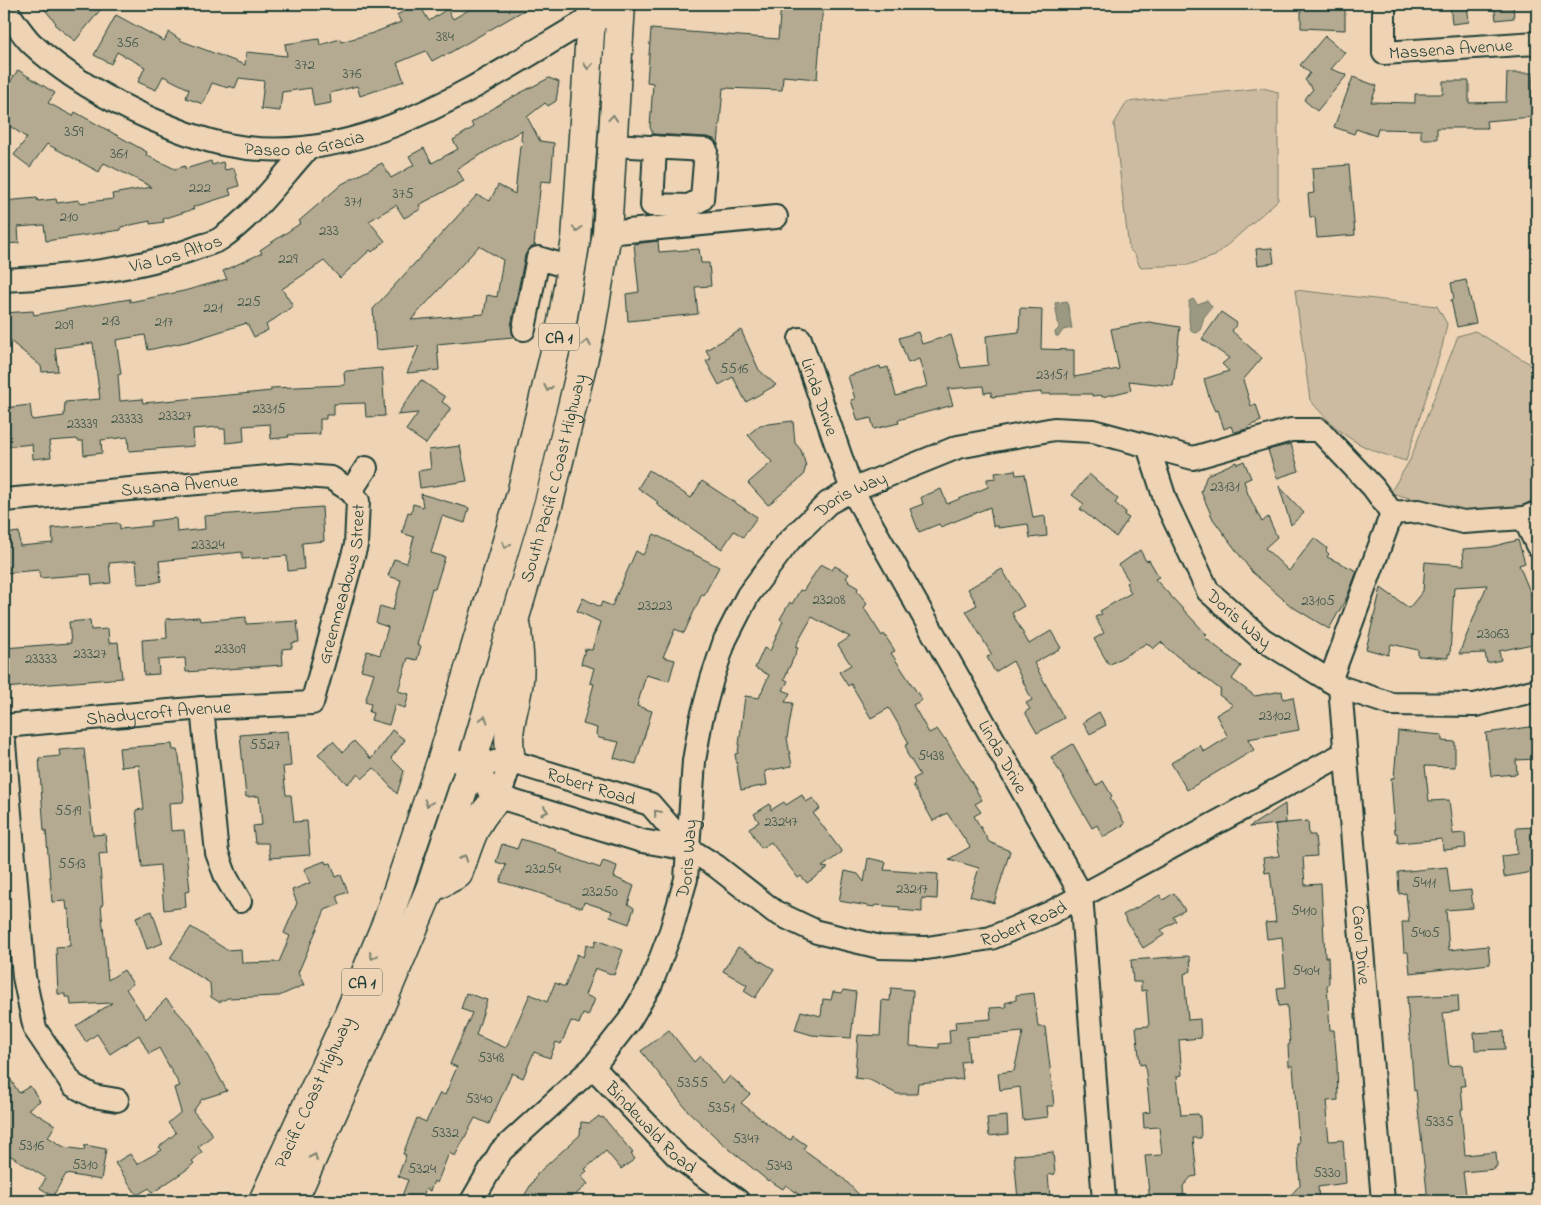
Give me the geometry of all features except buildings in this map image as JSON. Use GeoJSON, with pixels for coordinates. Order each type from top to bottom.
{"type":"FeatureCollection","features":[{"type":"Feature","properties":{"kind":"highway","name":"South Pacific Coast Highway"},"geometry":{"type":"LineString","coordinates":[[474,767],[515,612],[549,502],[573,409],[591,328],[607,233],[621,10]]}},
{"type":"Feature","properties":{"kind":"highway","name":"South Pacific Coast Highway"},"geometry":{"type":"LineString","coordinates":[[443,756],[521,494],[546,394],[572,268],[576,239],[592,11]]}},
{"type":"Feature","properties":{"kind":"highway"},"geometry":{"type":"LineString","coordinates":[[511,761],[508,726],[519,681],[520,664],[515,612]]}},
{"type":"Feature","properties":{"kind":"highway","name":"Pacific Coast Highway"},"geometry":{"type":"LineString","coordinates":[[263,1201],[348,1016],[388,919],[443,756]]}},
{"type":"Feature","properties":{"kind":"highway","name":"Pacific Coast Highway"},"geometry":{"type":"LineString","coordinates":[[292,1201],[372,1026],[430,889],[474,767]]}},
{"type":"Feature","properties":{"kind":"highway"},"geometry":{"type":"LineString","coordinates":[[430,889],[458,874],[476,823],[484,811],[499,797]]}},
{"type":"Feature","properties":{"kind":"street","name":"Massena Avenue"},"geometry":{"type":"LineString","coordinates":[[1384,4],[1384,53],[1537,43]]}},
{"type":"Feature","properties":{"kind":"street","name":"Paseo de Gracia"},"geometry":{"type":"LineString","coordinates":[[4,7],[31,43],[101,94],[141,114],[196,136],[228,145],[267,149],[308,148],[339,143],[413,118],[592,11],[621,10]]}},
{"type":"Feature","properties":{"kind":"street"},"geometry":{"type":"LineString","coordinates":[[612,145],[655,147]]}},
{"type":"Feature","properties":{"kind":"street","name":"Via Los Altos"},"geometry":{"type":"LineString","coordinates":[[4,280],[51,277],[115,268],[176,255],[220,239],[245,217],[308,148]]}},
{"type":"Feature","properties":{"kind":"street"},"geometry":{"type":"LineString","coordinates":[[607,233],[776,217]]}},
{"type":"Feature","properties":{"kind":"street"},"geometry":{"type":"LineString","coordinates":[[524,329],[538,258],[572,268]]}},
{"type":"Feature","properties":{"kind":"street","name":"Linda Drive"},"geometry":{"type":"LineString","coordinates":[[800,339],[852,490],[1081,894],[1104,1201]]}},
{"type":"Feature","properties":{"kind":"street","name":"Doris Way"},"geometry":{"type":"LineString","coordinates":[[472,1201],[501,1151],[593,1067],[629,1022],[651,984],[671,931],[686,879],[696,752],[703,712],[725,640],[748,595],[788,542],[828,503],[852,490],[958,447],[1054,429],[1093,431],[1148,446],[1166,502],[1208,591],[1262,639],[1335,684],[1391,704],[1475,704],[1537,690]]}},
{"type":"Feature","properties":{"kind":"street"},"geometry":{"type":"LineString","coordinates":[[1148,446],[1193,458],[1291,430],[1318,430],[1373,487],[1392,513]]}},
{"type":"Feature","properties":{"kind":"street","name":"Greenmeadows Street"},"geometry":{"type":"LineString","coordinates":[[312,703],[356,545],[359,507],[358,501],[351,491],[366,468]]}},
{"type":"Feature","properties":{"kind":"street","name":"Susana Avenue"},"geometry":{"type":"LineString","coordinates":[[4,500],[291,475],[314,475],[331,478],[351,491]]}},
{"type":"Feature","properties":{"kind":"street"},"geometry":{"type":"LineString","coordinates":[[1392,513],[1419,511],[1463,522],[1530,516],[1537,545]]}},
{"type":"Feature","properties":{"kind":"street"},"geometry":{"type":"LineString","coordinates":[[1335,684],[1392,513]]}},
{"type":"Feature","properties":{"kind":"street","name":"Carol Drive"},"geometry":{"type":"LineString","coordinates":[[1335,684],[1345,753],[1383,1201]]}},
{"type":"Feature","properties":{"kind":"street","name":"Shadycroft Avenue"},"geometry":{"type":"LineString","coordinates":[[4,726],[202,708],[312,703]]}},
{"type":"Feature","properties":{"kind":"street"},"geometry":{"type":"LineString","coordinates":[[202,708],[217,853],[226,878],[240,901]]}},
{"type":"Feature","properties":{"kind":"street"},"geometry":{"type":"LineString","coordinates":[[4,743],[24,977],[35,1029],[73,1085],[93,1096],[117,1100]]}},
{"type":"Feature","properties":{"kind":"street","name":"Robert Road"},"geometry":{"type":"LineString","coordinates":[[474,767],[503,759],[650,804],[689,850],[716,866],[775,912],[817,932],[880,947],[926,948],[991,938],[1050,913],[1081,894],[1345,753]]}},
{"type":"Feature","properties":{"kind":"street"},"geometry":{"type":"LineString","coordinates":[[443,756],[474,767],[490,793],[499,797],[511,761]]}},
{"type":"Feature","properties":{"kind":"street","name":"Robert Road"},"geometry":{"type":"LineString","coordinates":[[499,797],[642,841],[689,850]]}},
{"type":"Feature","properties":{"kind":"street","name":"Bindewald Road"},"geometry":{"type":"LineString","coordinates":[[593,1067],[677,1156],[738,1201]]}},
{"type":"Feature","properties":{"kind":"shaded area"},"geometry":{"type":"Polygon","coordinates":[[[1263,88],[1278,92],[1278,200],[1215,256],[1188,265],[1140,267],[1135,255],[1129,249],[1114,124],[1127,102],[1263,88]]]}},
{"type":"Feature","properties":{"kind":"shaded area"},"geometry":{"type":"Polygon","coordinates":[[[1295,290],[1437,306],[1447,324],[1442,347],[1406,461],[1363,446],[1352,440],[1332,424],[1310,400],[1295,290]]]}},
{"type":"Feature","properties":{"kind":"shaded area"},"geometry":{"type":"Polygon","coordinates":[[[1193,299],[1198,304],[1207,300],[1212,307],[1204,317],[1200,331],[1196,333],[1190,329],[1189,321],[1189,301],[1193,299]]]}},
{"type":"Feature","properties":{"kind":"shaded area"},"geometry":{"type":"Polygon","coordinates":[[[1067,301],[1072,328],[1063,330],[1059,336],[1056,336],[1055,332],[1059,328],[1055,303],[1067,301]]]}},
{"type":"Feature","properties":{"kind":"shaded area"},"geometry":{"type":"Polygon","coordinates":[[[1475,331],[1537,368],[1537,497],[1514,511],[1460,511],[1390,493],[1410,460],[1458,336],[1475,331]]]}}]}
